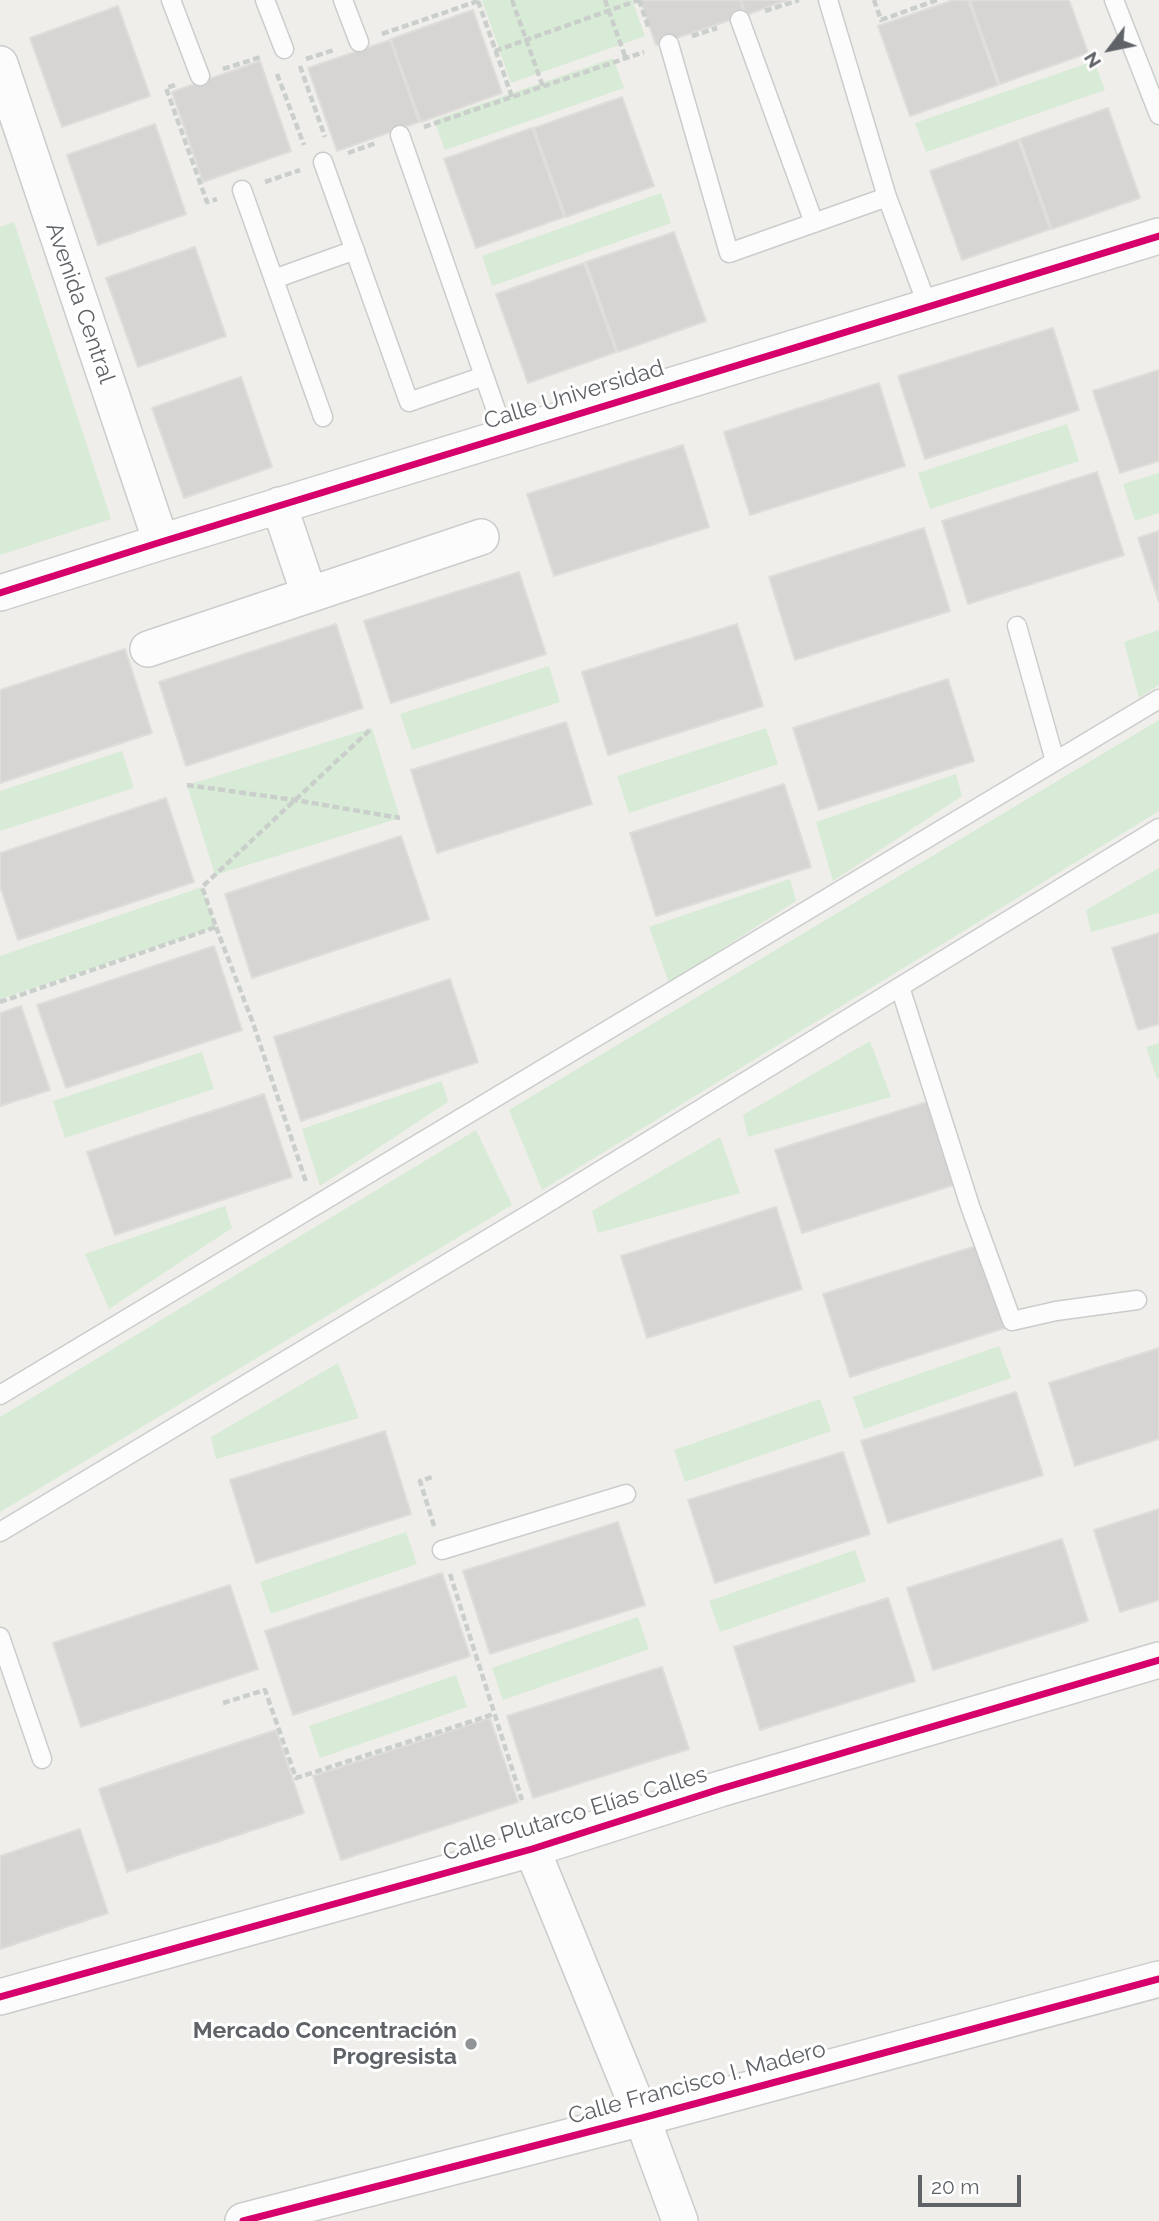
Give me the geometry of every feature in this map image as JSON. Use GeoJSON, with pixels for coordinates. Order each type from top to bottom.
{"type":"FeatureCollection","features":[{"type":"Feature","properties":{"kind":"street","name":"Avenida Central"},"geometry":{"type":"LineString","coordinates":[[0,64],[161,542]]}},
{"type":"Feature","properties":{"kind":"street","name":"Calle Universidad"},"geometry":{"type":"LineString","coordinates":[[0,593],[1159,236]]}},
{"type":"Feature","properties":{"kind":"street"},"geometry":{"type":"LineString","coordinates":[[279,506],[309,594]]}},
{"type":"Feature","properties":{"kind":"street"},"geometry":{"type":"LineString","coordinates":[[148,649],[481,537]]}},
{"type":"Feature","properties":{"kind":"street","name":"Calle Plutarco Elías Calles"},"geometry":{"type":"LineString","coordinates":[[0,1997],[532,1849],[720,1789],[1159,1660]]}},
{"type":"Feature","properties":{"kind":"street"},"geometry":{"type":"LineString","coordinates":[[532,1849],[642,2118],[680,2221]]}},
{"type":"Feature","properties":{"kind":"street","name":"Calle Francisco I. Madero"},"geometry":{"type":"LineString","coordinates":[[243,2221],[642,2118],[1159,1979]]}},
{"type":"Feature","properties":{"kind":"lane"},"geometry":{"type":"LineString","coordinates":[[171,0],[200,76]]}},
{"type":"Feature","properties":{"kind":"lane"},"geometry":{"type":"LineString","coordinates":[[265,0],[277,52]]}},
{"type":"Feature","properties":{"kind":"lane"},"geometry":{"type":"LineString","coordinates":[[343,0],[359,42]]}},
{"type":"Feature","properties":{"kind":"lane"},"geometry":{"type":"LineString","coordinates":[[828,0],[887,197],[928,307]]}},
{"type":"Feature","properties":{"kind":"lane"},"geometry":{"type":"LineString","coordinates":[[1114,0],[1159,115]]}},
{"type":"Feature","properties":{"kind":"lane"},"geometry":{"type":"LineString","coordinates":[[740,20],[814,223]]}},
{"type":"Feature","properties":{"kind":"lane"},"geometry":{"type":"LineString","coordinates":[[662,46],[729,254],[887,197]]}},
{"type":"Feature","properties":{"kind":"lane"},"geometry":{"type":"LineString","coordinates":[[400,135],[505,436]]}},
{"type":"Feature","properties":{"kind":"lane"},"geometry":{"type":"LineString","coordinates":[[323,162],[409,402],[484,376]]}},
{"type":"Feature","properties":{"kind":"lane"},"geometry":{"type":"LineString","coordinates":[[242,190],[323,417]]}},
{"type":"Feature","properties":{"kind":"lane"},"geometry":{"type":"LineString","coordinates":[[274,279],[355,250]]}},
{"type":"Feature","properties":{"kind":"lane"},"geometry":{"type":"LineString","coordinates":[[1017,626],[1055,761]]}},
{"type":"Feature","properties":{"kind":"lane"},"geometry":{"type":"LineString","coordinates":[[0,1395],[1159,699]]}},
{"type":"Feature","properties":{"kind":"lane"},"geometry":{"type":"LineString","coordinates":[[0,1532],[536,1210],[1159,828]]}},
{"type":"Feature","properties":{"kind":"lane"},"geometry":{"type":"LineString","coordinates":[[901,986],[970,1206],[1012,1321],[1056,1311],[1136,1300]]}},
{"type":"Feature","properties":{"kind":"lane"},"geometry":{"type":"LineString","coordinates":[[442,1550],[625,1494]]}},
{"type":"Feature","properties":{"kind":"lane"},"geometry":{"type":"LineString","coordinates":[[0,1637],[42,1759]]}},
{"type":"Feature","properties":{"kind":"path"},"geometry":{"type":"LineString","coordinates":[[512,0],[543,87]]}},
{"type":"Feature","properties":{"kind":"path"},"geometry":{"type":"LineString","coordinates":[[605,0],[626,59]]}},
{"type":"Feature","properties":{"kind":"path"},"geometry":{"type":"LineString","coordinates":[[495,51],[639,0],[662,46]]}},
{"type":"Feature","properties":{"kind":"path"},"geometry":{"type":"LineString","coordinates":[[323,162],[277,52],[166,88],[207,202],[799,0]]}},
{"type":"Feature","properties":{"kind":"path"},"geometry":{"type":"LineString","coordinates":[[874,0],[881,20],[937,0]]}},
{"type":"Feature","properties":{"kind":"path"},"geometry":{"type":"LineString","coordinates":[[323,162],[299,62],[479,1],[512,97]]}},
{"type":"Feature","properties":{"kind":"path"},"geometry":{"type":"LineString","coordinates":[[314,1206],[253,1023],[202,887],[372,728]]}},
{"type":"Feature","properties":{"kind":"path"},"geometry":{"type":"LineString","coordinates":[[187,785],[400,818]]}},
{"type":"Feature","properties":{"kind":"path"},"geometry":{"type":"LineString","coordinates":[[0,1002],[216,927]]}},
{"type":"Feature","properties":{"kind":"path"},"geometry":{"type":"LineString","coordinates":[[435,1476],[420,1481],[522,1800]]}},
{"type":"Feature","properties":{"kind":"path"},"geometry":{"type":"LineString","coordinates":[[223,1703],[265,1690],[296,1778],[494,1714]]}},
{"type":"Feature","properties":{"kind":"green space"},"geometry":{"type":"Polygon","coordinates":[[[482,0],[632,0],[645,36],[511,83],[482,0]]]}},
{"type":"Feature","properties":{"kind":"green space"},"geometry":{"type":"Polygon","coordinates":[[[613,58],[624,88],[445,150],[434,120],[613,58]]]}},
{"type":"Feature","properties":{"kind":"green space"},"geometry":{"type":"Polygon","coordinates":[[[1094,61],[1105,90],[926,152],[915,123],[1094,61]]]}},
{"type":"Feature","properties":{"kind":"green space"},"geometry":{"type":"Polygon","coordinates":[[[661,193],[671,223],[492,286],[482,256],[661,193]]]}},
{"type":"Feature","properties":{"kind":"green space"},"geometry":{"type":"Polygon","coordinates":[[[14,222],[111,519],[0,555],[0,227],[14,222]]]}},
{"type":"Feature","properties":{"kind":"green space"},"geometry":{"type":"Polygon","coordinates":[[[1067,424],[1079,461],[930,509],[918,473],[1067,424]]]}},
{"type":"Feature","properties":{"kind":"green space"},"geometry":{"type":"Polygon","coordinates":[[[1159,473],[1159,513],[1135,521],[1123,484],[1159,473]]]}},
{"type":"Feature","properties":{"kind":"green space"},"geometry":{"type":"Polygon","coordinates":[[[1159,630],[1159,685],[1139,698],[1124,642],[1159,630]]]}},
{"type":"Feature","properties":{"kind":"green space"},"geometry":{"type":"Polygon","coordinates":[[[549,666],[560,702],[412,750],[400,714],[549,666]]]}},
{"type":"Feature","properties":{"kind":"green space"},"geometry":{"type":"Polygon","coordinates":[[[1159,720],[1159,811],[542,1190],[509,1110],[1159,720]]]}},
{"type":"Feature","properties":{"kind":"green space"},"geometry":{"type":"Polygon","coordinates":[[[372,728],[400,818],[215,875],[187,785],[372,728]]]}},
{"type":"Feature","properties":{"kind":"green space"},"geometry":{"type":"Polygon","coordinates":[[[766,728],[778,764],[629,813],[617,776],[766,728]]]}},
{"type":"Feature","properties":{"kind":"green space"},"geometry":{"type":"Polygon","coordinates":[[[122,751],[134,788],[0,831],[0,791],[122,751]]]}},
{"type":"Feature","properties":{"kind":"green space"},"geometry":{"type":"Polygon","coordinates":[[[956,774],[962,796],[833,881],[816,822],[956,774]]]}},
{"type":"Feature","properties":{"kind":"green space"},"geometry":{"type":"Polygon","coordinates":[[[1159,868],[1159,913],[1091,932],[1086,910],[1159,868]]]}},
{"type":"Feature","properties":{"kind":"green space"},"geometry":{"type":"Polygon","coordinates":[[[790,879],[796,901],[669,983],[649,927],[790,879]]]}},
{"type":"Feature","properties":{"kind":"green space"},"geometry":{"type":"Polygon","coordinates":[[[202,887],[216,927],[0,999],[0,956],[202,887]]]}},
{"type":"Feature","properties":{"kind":"green space"},"geometry":{"type":"Polygon","coordinates":[[[870,1041],[891,1097],[748,1137],[743,1115],[870,1041]]]}},
{"type":"Feature","properties":{"kind":"green space"},"geometry":{"type":"Polygon","coordinates":[[[1159,1043],[1159,1078],[1157,1079],[1146,1047],[1159,1043]]]}},
{"type":"Feature","properties":{"kind":"green space"},"geometry":{"type":"Polygon","coordinates":[[[202,1052],[214,1089],[65,1138],[53,1101],[202,1052]]]}},
{"type":"Feature","properties":{"kind":"green space"},"geometry":{"type":"Polygon","coordinates":[[[442,1081],[448,1102],[320,1186],[302,1129],[442,1081]]]}},
{"type":"Feature","properties":{"kind":"green space"},"geometry":{"type":"Polygon","coordinates":[[[476,1130],[512,1205],[0,1512],[0,1417],[476,1130]]]}},
{"type":"Feature","properties":{"kind":"green space"},"geometry":{"type":"Polygon","coordinates":[[[720,1137],[740,1193],[598,1233],[592,1211],[720,1137]]]}},
{"type":"Feature","properties":{"kind":"green space"},"geometry":{"type":"Polygon","coordinates":[[[225,1206],[232,1228],[109,1309],[85,1254],[225,1206]]]}},
{"type":"Feature","properties":{"kind":"green space"},"geometry":{"type":"Polygon","coordinates":[[[999,1346],[1011,1378],[864,1429],[853,1397],[999,1346]]]}},
{"type":"Feature","properties":{"kind":"green space"},"geometry":{"type":"Polygon","coordinates":[[[338,1363],[359,1418],[216,1459],[211,1437],[338,1363]]]}},
{"type":"Feature","properties":{"kind":"green space"},"geometry":{"type":"Polygon","coordinates":[[[820,1399],[831,1431],[685,1482],[674,1450],[820,1399]]]}},
{"type":"Feature","properties":{"kind":"green space"},"geometry":{"type":"Polygon","coordinates":[[[406,1532],[417,1564],[271,1614],[260,1582],[406,1532]]]}},
{"type":"Feature","properties":{"kind":"green space"},"geometry":{"type":"Polygon","coordinates":[[[855,1550],[866,1581],[720,1632],[709,1601],[855,1550]]]}},
{"type":"Feature","properties":{"kind":"green space"},"geometry":{"type":"Polygon","coordinates":[[[638,1617],[649,1649],[503,1700],[492,1668],[638,1617]]]}},
{"type":"Feature","properties":{"kind":"green space"},"geometry":{"type":"Polygon","coordinates":[[[456,1675],[467,1707],[320,1758],[309,1726],[456,1675]]]}},
{"type":"Feature","properties":{"kind":"building"},"geometry":{"type":"Polygon","coordinates":[[[640,0],[740,0],[745,15],[656,45],[640,0]]]}},
{"type":"Feature","properties":{"kind":"building"},"geometry":{"type":"Polygon","coordinates":[[[741,0],[787,0],[746,15],[741,0]]]}},
{"type":"Feature","properties":{"kind":"building"},"geometry":{"type":"Polygon","coordinates":[[[953,0],[968,0],[998,85],[910,116],[878,26],[953,0]]]}},
{"type":"Feature","properties":{"kind":"building"},"geometry":{"type":"Polygon","coordinates":[[[970,0],[1069,0],[1088,53],[1000,84],[970,0]]]}},
{"type":"Feature","properties":{"kind":"building"},"geometry":{"type":"Polygon","coordinates":[[[118,6],[150,96],[62,127],[30,38],[118,6]]]}},
{"type":"Feature","properties":{"kind":"building"},"geometry":{"type":"Polygon","coordinates":[[[473,10],[502,93],[421,122],[391,39],[473,10]]]}},
{"type":"Feature","properties":{"kind":"building"},"geometry":{"type":"Polygon","coordinates":[[[390,40],[419,122],[337,151],[308,68],[390,40]]]}},
{"type":"Feature","properties":{"kind":"building"},"geometry":{"type":"Polygon","coordinates":[[[260,61],[291,151],[203,182],[172,92],[260,61]]]}},
{"type":"Feature","properties":{"kind":"building"},"geometry":{"type":"Polygon","coordinates":[[[622,97],[654,186],[566,217],[534,128],[622,97]]]}},
{"type":"Feature","properties":{"kind":"building"},"geometry":{"type":"Polygon","coordinates":[[[1108,108],[1140,198],[1052,229],[1020,139],[1108,108]]]}},
{"type":"Feature","properties":{"kind":"building"},"geometry":{"type":"Polygon","coordinates":[[[155,124],[186,214],[98,245],[67,155],[155,124]]]}},
{"type":"Feature","properties":{"kind":"building"},"geometry":{"type":"Polygon","coordinates":[[[532,128],[564,217],[476,248],[444,159],[532,128]]]}},
{"type":"Feature","properties":{"kind":"building"},"geometry":{"type":"Polygon","coordinates":[[[1018,140],[1050,229],[962,260],[930,171],[1018,140]]]}},
{"type":"Feature","properties":{"kind":"building"},"geometry":{"type":"Polygon","coordinates":[[[674,232],[706,321],[618,352],[586,262],[674,232]]]}},
{"type":"Feature","properties":{"kind":"building"},"geometry":{"type":"Polygon","coordinates":[[[195,247],[226,336],[138,367],[106,278],[195,247]]]}},
{"type":"Feature","properties":{"kind":"building"},"geometry":{"type":"Polygon","coordinates":[[[584,263],[616,352],[528,383],[496,294],[584,263]]]}},
{"type":"Feature","properties":{"kind":"building"},"geometry":{"type":"Polygon","coordinates":[[[1053,328],[1079,410],[925,459],[898,376],[1053,328]]]}},
{"type":"Feature","properties":{"kind":"building"},"geometry":{"type":"Polygon","coordinates":[[[1159,370],[1159,461],[1120,473],[1093,391],[1159,370]]]}},
{"type":"Feature","properties":{"kind":"building"},"geometry":{"type":"Polygon","coordinates":[[[241,377],[272,467],[184,498],[152,408],[241,377]]]}},
{"type":"Feature","properties":{"kind":"building"},"geometry":{"type":"Polygon","coordinates":[[[879,383],[905,466],[750,515],[724,432],[879,383]]]}},
{"type":"Feature","properties":{"kind":"building"},"geometry":{"type":"Polygon","coordinates":[[[683,445],[709,527],[554,576],[527,494],[683,445]]]}},
{"type":"Feature","properties":{"kind":"building"},"geometry":{"type":"Polygon","coordinates":[[[1097,472],[1124,555],[968,604],[942,521],[1097,472]]]}},
{"type":"Feature","properties":{"kind":"building"},"geometry":{"type":"Polygon","coordinates":[[[924,528],[950,611],[795,660],[769,577],[924,528]]]}},
{"type":"Feature","properties":{"kind":"building"},"geometry":{"type":"Polygon","coordinates":[[[1159,531],[1159,602],[1138,538],[1159,531]]]}},
{"type":"Feature","properties":{"kind":"building"},"geometry":{"type":"Polygon","coordinates":[[[519,572],[546,654],[391,703],[364,621],[519,572]]]}},
{"type":"Feature","properties":{"kind":"building"},"geometry":{"type":"Polygon","coordinates":[[[336,624],[363,708],[186,766],[159,682],[336,624]]]}},
{"type":"Feature","properties":{"kind":"building"},"geometry":{"type":"Polygon","coordinates":[[[737,624],[763,706],[608,755],[582,672],[737,624]]]}},
{"type":"Feature","properties":{"kind":"building"},"geometry":{"type":"Polygon","coordinates":[[[125,649],[152,733],[0,783],[0,690],[125,649]]]}},
{"type":"Feature","properties":{"kind":"building"},"geometry":{"type":"Polygon","coordinates":[[[948,679],[974,761],[819,810],[793,728],[948,679]]]}},
{"type":"Feature","properties":{"kind":"building"},"geometry":{"type":"Polygon","coordinates":[[[566,722],[592,804],[437,853],[411,770],[566,722]]]}},
{"type":"Feature","properties":{"kind":"building"},"geometry":{"type":"Polygon","coordinates":[[[784,784],[811,867],[656,916],[630,833],[784,784]]]}},
{"type":"Feature","properties":{"kind":"building"},"geometry":{"type":"Polygon","coordinates":[[[166,798],[194,882],[18,940],[0,886],[0,853],[166,798]]]}},
{"type":"Feature","properties":{"kind":"building"},"geometry":{"type":"Polygon","coordinates":[[[401,836],[429,919],[252,978],[225,894],[401,836]]]}},
{"type":"Feature","properties":{"kind":"building"},"geometry":{"type":"Polygon","coordinates":[[[1159,933],[1159,1024],[1138,1030],[1112,948],[1159,933]]]}},
{"type":"Feature","properties":{"kind":"building"},"geometry":{"type":"Polygon","coordinates":[[[214,946],[242,1030],[66,1088],[37,1005],[214,946]]]}},
{"type":"Feature","properties":{"kind":"building"},"geometry":{"type":"Polygon","coordinates":[[[450,979],[478,1062],[301,1121],[274,1037],[450,979]]]}},
{"type":"Feature","properties":{"kind":"building"},"geometry":{"type":"Polygon","coordinates":[[[21,1006],[50,1090],[0,1106],[0,1013],[21,1006]]]}},
{"type":"Feature","properties":{"kind":"building"},"geometry":{"type":"Polygon","coordinates":[[[264,1094],[292,1177],[115,1235],[87,1152],[264,1094]]]}},
{"type":"Feature","properties":{"kind":"building"},"geometry":{"type":"Polygon","coordinates":[[[930,1101],[957,1184],[802,1233],[775,1150],[930,1101]]]}},
{"type":"Feature","properties":{"kind":"building"},"geometry":{"type":"Polygon","coordinates":[[[776,1207],[802,1289],[647,1338],[621,1256],[776,1207]]]}},
{"type":"Feature","properties":{"kind":"building"},"geometry":{"type":"Polygon","coordinates":[[[979,1245],[1005,1328],[850,1377],[823,1294],[979,1245]]]}},
{"type":"Feature","properties":{"kind":"building"},"geometry":{"type":"Polygon","coordinates":[[[1159,1348],[1159,1439],[1075,1466],[1049,1383],[1159,1348]]]}},
{"type":"Feature","properties":{"kind":"building"},"geometry":{"type":"Polygon","coordinates":[[[1016,1392],[1043,1475],[888,1523],[861,1441],[1016,1392]]]}},
{"type":"Feature","properties":{"kind":"building"},"geometry":{"type":"Polygon","coordinates":[[[385,1431],[411,1514],[256,1563],[230,1480],[385,1431]]]}},
{"type":"Feature","properties":{"kind":"building"},"geometry":{"type":"Polygon","coordinates":[[[843,1452],[870,1534],[715,1583],[688,1500],[843,1452]]]}},
{"type":"Feature","properties":{"kind":"building"},"geometry":{"type":"Polygon","coordinates":[[[1159,1509],[1159,1600],[1120,1612],[1094,1530],[1159,1509]]]}},
{"type":"Feature","properties":{"kind":"building"},"geometry":{"type":"Polygon","coordinates":[[[618,1522],[645,1605],[490,1654],[463,1571],[618,1522]]]}},
{"type":"Feature","properties":{"kind":"building"},"geometry":{"type":"Polygon","coordinates":[[[1062,1539],[1088,1621],[933,1670],[907,1588],[1062,1539]]]}},
{"type":"Feature","properties":{"kind":"building"},"geometry":{"type":"Polygon","coordinates":[[[442,1573],[470,1656],[293,1715],[265,1631],[442,1573]]]}},
{"type":"Feature","properties":{"kind":"building"},"geometry":{"type":"Polygon","coordinates":[[[230,1585],[258,1669],[81,1727],[53,1643],[230,1585]]]}},
{"type":"Feature","properties":{"kind":"building"},"geometry":{"type":"Polygon","coordinates":[[[888,1598],[915,1681],[760,1730],[734,1647],[888,1598]]]}},
{"type":"Feature","properties":{"kind":"building"},"geometry":{"type":"Polygon","coordinates":[[[662,1667],[689,1749],[533,1798],[507,1716],[662,1667]]]}},
{"type":"Feature","properties":{"kind":"building"},"geometry":{"type":"Polygon","coordinates":[[[490,1718],[518,1802],[341,1860],[313,1776],[490,1718]]]}},
{"type":"Feature","properties":{"kind":"building"},"geometry":{"type":"Polygon","coordinates":[[[276,1730],[304,1813],[127,1872],[99,1789],[276,1730]]]}},
{"type":"Feature","properties":{"kind":"building"},"geometry":{"type":"Polygon","coordinates":[[[80,1829],[108,1913],[0,1949],[0,1856],[80,1829]]]}},
{"type":"Feature","properties":{"kind":"cycle path"},"geometry":{"type":"LineString","coordinates":[[0,593],[1159,236]]}},
{"type":"Feature","properties":{"kind":"cycle path"},"geometry":{"type":"LineString","coordinates":[[0,1997],[532,1849],[720,1789],[1159,1660]]}},
{"type":"Feature","properties":{"kind":"cycle path"},"geometry":{"type":"LineString","coordinates":[[243,2221],[642,2118],[1159,1979]]}},
{"type":"Feature","properties":{"kind":"place","name":"Mercado Concentración Progresista"},"geometry":{"type":"Point","coordinates":[471,2044]}}]}
